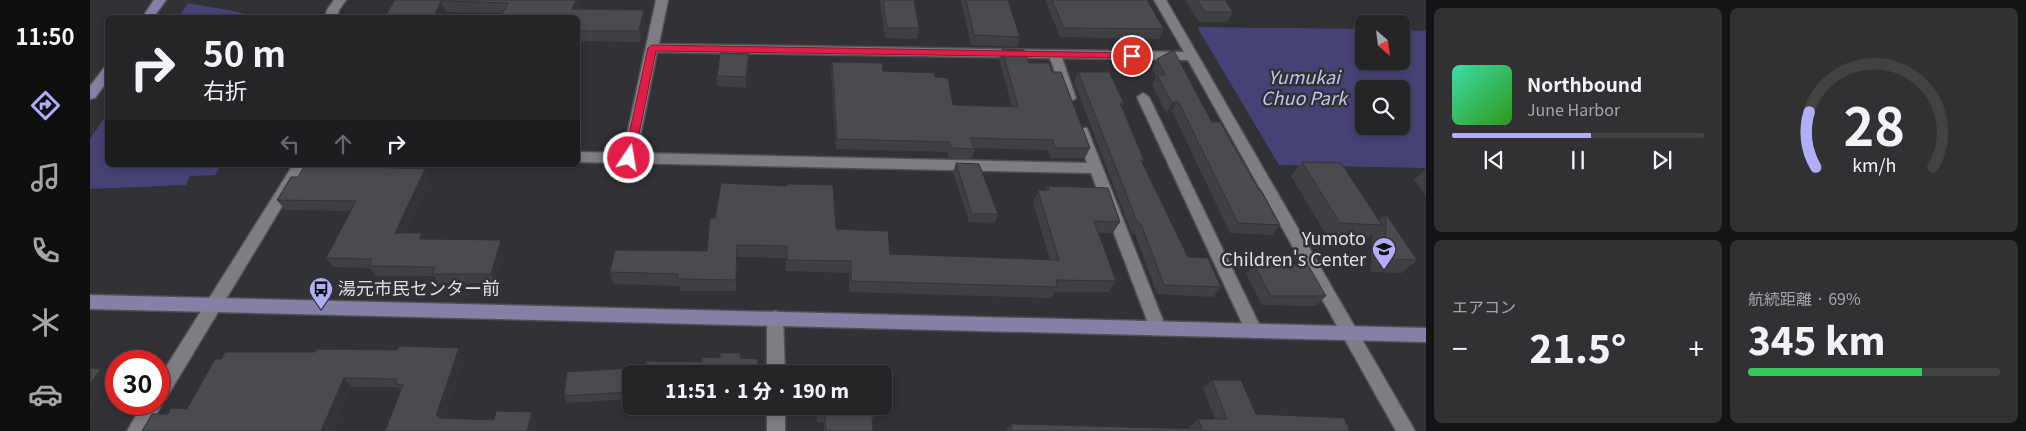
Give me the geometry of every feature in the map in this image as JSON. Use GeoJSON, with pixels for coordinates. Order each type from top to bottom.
{"type":"FeatureCollection","features":[{"type":"Feature","properties":{"kind":"street"},"geometry":{"type":"LineString","coordinates":[[149,15],[160,0]]}},
{"type":"Feature","properties":{"kind":"street"},"geometry":{"type":"LineString","coordinates":[[332,15],[333,10],[340,0]]}},
{"type":"Feature","properties":{"kind":"street"},"geometry":{"type":"LineString","coordinates":[[629,158],[662,0]]}},
{"type":"Feature","properties":{"kind":"street"},"geometry":{"type":"LineString","coordinates":[[1160,0],[1406,431]]}},
{"type":"Feature","properties":{"kind":"street"},"geometry":{"type":"LineString","coordinates":[[652,48],[1191,56]]}},
{"type":"Feature","properties":{"kind":"street"},"geometry":{"type":"LineString","coordinates":[[1055,54],[1096,168],[1158,328]]}},
{"type":"Feature","properties":{"kind":"street"},"geometry":{"type":"LineString","coordinates":[[90,94],[105,75]]}},
{"type":"Feature","properties":{"kind":"street"},"geometry":{"type":"LineString","coordinates":[[1143,97],[1254,331]]}},
{"type":"Feature","properties":{"kind":"street"},"geometry":{"type":"LineString","coordinates":[[580,157],[1096,168]]}},
{"type":"Feature","properties":{"kind":"street"},"geometry":{"type":"LineString","coordinates":[[170,376],[299,167]]}},
{"type":"Feature","properties":{"kind":"street"},"geometry":{"type":"LineString","coordinates":[[90,302],[1426,335]]}},
{"type":"Feature","properties":{"kind":"street"},"geometry":{"type":"LineString","coordinates":[[775,318],[776,365]]}},
{"type":"Feature","properties":{"kind":"street"},"geometry":{"type":"LineString","coordinates":[[136,431],[146,415]]}},
{"type":"Feature","properties":{"kind":"street"},"geometry":{"type":"LineString","coordinates":[[776,415],[776,431]]}},
{"type":"Feature","properties":{"kind":"green space"},"geometry":{"type":"Polygon","coordinates":[[[188,3],[247,15],[179,15],[188,3]]]}},
{"type":"Feature","properties":{"kind":"green space","name":"Yumukai Chuo Park"},"geometry":{"type":"Polygon","coordinates":[[[1197,27],[1355,29],[1355,70],[1410,70],[1410,30],[1426,31],[1426,168],[1279,165],[1197,27]]]}},
{"type":"Feature","properties":{"kind":"green space"},"geometry":{"type":"Polygon","coordinates":[[[105,117],[105,167],[235,167],[220,168],[215,175],[190,176],[186,185],[90,189],[90,139],[105,117]]]}},
{"type":"Feature","properties":{"kind":"building"},"geometry":{"type":"Polygon","coordinates":[[[395,0],[576,0],[572,9],[644,10],[639,31],[580,31],[580,15],[502,15],[508,3],[441,1],[434,15],[386,15],[395,0]]]}},
{"type":"Feature","properties":{"kind":"building"},"geometry":{"type":"Polygon","coordinates":[[[883,0],[914,0],[919,28],[887,28],[883,0]]]}},
{"type":"Feature","properties":{"kind":"building"},"geometry":{"type":"Polygon","coordinates":[[[966,0],[1008,0],[1020,37],[974,35],[966,0]]]}},
{"type":"Feature","properties":{"kind":"building"},"geometry":{"type":"Polygon","coordinates":[[[1052,0],[1147,0],[1164,29],[1064,28],[1052,0]]]}},
{"type":"Feature","properties":{"kind":"building"},"geometry":{"type":"Polygon","coordinates":[[[1197,0],[1225,0],[1233,12],[1205,12],[1197,0]]]}},
{"type":"Feature","properties":{"kind":"building"},"geometry":{"type":"Polygon","coordinates":[[[1002,49],[1024,50],[1029,63],[1049,63],[1052,72],[1061,72],[1090,148],[1055,148],[1053,140],[970,138],[975,149],[952,148],[949,142],[837,139],[832,62],[882,63],[883,71],[934,73],[935,77],[948,78],[953,105],[1018,107],[1002,49]]]}},
{"type":"Feature","properties":{"kind":"building"},"geometry":{"type":"Polygon","coordinates":[[[1174,51],[1212,122],[1220,122],[1280,225],[1238,223],[1178,101],[1172,103],[1157,75],[1165,75],[1157,59],[1174,51]]]}},
{"type":"Feature","properties":{"kind":"building"},"geometry":{"type":"Polygon","coordinates":[[[720,53],[749,54],[746,77],[717,76],[720,53]]]}},
{"type":"Feature","properties":{"kind":"building"},"geometry":{"type":"Polygon","coordinates":[[[1078,72],[1109,72],[1124,103],[1120,103],[1144,160],[1141,160],[1188,257],[1208,258],[1221,287],[1164,285],[1141,224],[1138,224],[1078,72]]]}},
{"type":"Feature","properties":{"kind":"building"},"geometry":{"type":"Polygon","coordinates":[[[1302,162],[1341,163],[1382,225],[1340,223],[1302,162]]]}},
{"type":"Feature","properties":{"kind":"building"},"geometry":{"type":"Polygon","coordinates":[[[956,163],[979,164],[998,214],[972,214],[956,163]]]}},
{"type":"Feature","properties":{"kind":"building"},"geometry":{"type":"Polygon","coordinates":[[[304,167],[425,169],[395,233],[422,233],[419,239],[501,240],[491,274],[432,274],[435,267],[369,266],[372,259],[326,258],[356,201],[277,200],[291,177],[298,177],[304,167]]]}},
{"type":"Feature","properties":{"kind":"building"},"geometry":{"type":"Polygon","coordinates":[[[721,183],[787,186],[787,184],[833,185],[836,229],[888,231],[890,254],[1059,260],[1038,191],[1049,190],[1048,186],[1108,188],[1120,222],[1094,221],[1116,281],[1056,280],[1058,287],[851,281],[851,261],[787,260],[787,246],[737,245],[736,280],[678,279],[678,274],[610,272],[615,250],[707,251],[710,218],[715,218],[721,183]]]}},
{"type":"Feature","properties":{"kind":"building"},"geometry":{"type":"Polygon","coordinates":[[[1386,214],[1417,260],[1385,259],[1386,214]]]}},
{"type":"Feature","properties":{"kind":"building"},"geometry":{"type":"Polygon","coordinates":[[[1254,265],[1308,265],[1326,296],[1271,296],[1254,265]]]}},
{"type":"Feature","properties":{"kind":"building"},"geometry":{"type":"Polygon","coordinates":[[[399,346],[459,348],[436,416],[440,416],[439,418],[494,420],[496,411],[532,412],[527,431],[385,431],[403,385],[395,384],[397,379],[344,378],[321,431],[142,431],[151,415],[170,415],[171,408],[187,409],[215,359],[221,359],[225,352],[315,352],[317,349],[397,350],[399,346]]]}},
{"type":"Feature","properties":{"kind":"building"},"geometry":{"type":"Polygon","coordinates":[[[720,353],[740,353],[741,358],[758,359],[758,365],[646,365],[646,361],[702,362],[702,357],[720,358],[720,353]]]}},
{"type":"Feature","properties":{"kind":"building"},"geometry":{"type":"Polygon","coordinates":[[[90,368],[101,369],[90,384],[90,368]]]}},
{"type":"Feature","properties":{"kind":"building"},"geometry":{"type":"Polygon","coordinates":[[[622,369],[622,393],[564,396],[567,372],[622,369]]]}},
{"type":"Feature","properties":{"kind":"building"},"geometry":{"type":"Polygon","coordinates":[[[1212,380],[1241,380],[1256,414],[1344,418],[1350,431],[1012,431],[1011,424],[1202,429],[1198,419],[1227,419],[1212,380]]]}},
{"type":"Feature","properties":{"kind":"building"},"geometry":{"type":"Polygon","coordinates":[[[825,415],[872,415],[873,431],[826,431],[825,415]]]}},
{"type":"Feature","properties":{"kind":"place","name":"Yumoto Children's Center"},"geometry":{"type":"Point","coordinates":[1384,270]}},
{"type":"Feature","properties":{"kind":"place","name":"湯元市民センター前"},"geometry":{"type":"Point","coordinates":[321,310]}},
{"type":"Feature","properties":{"kind":"route"},"geometry":{"type":"LineString","coordinates":[[629,158],[652,48],[1132,56]]}}]}
